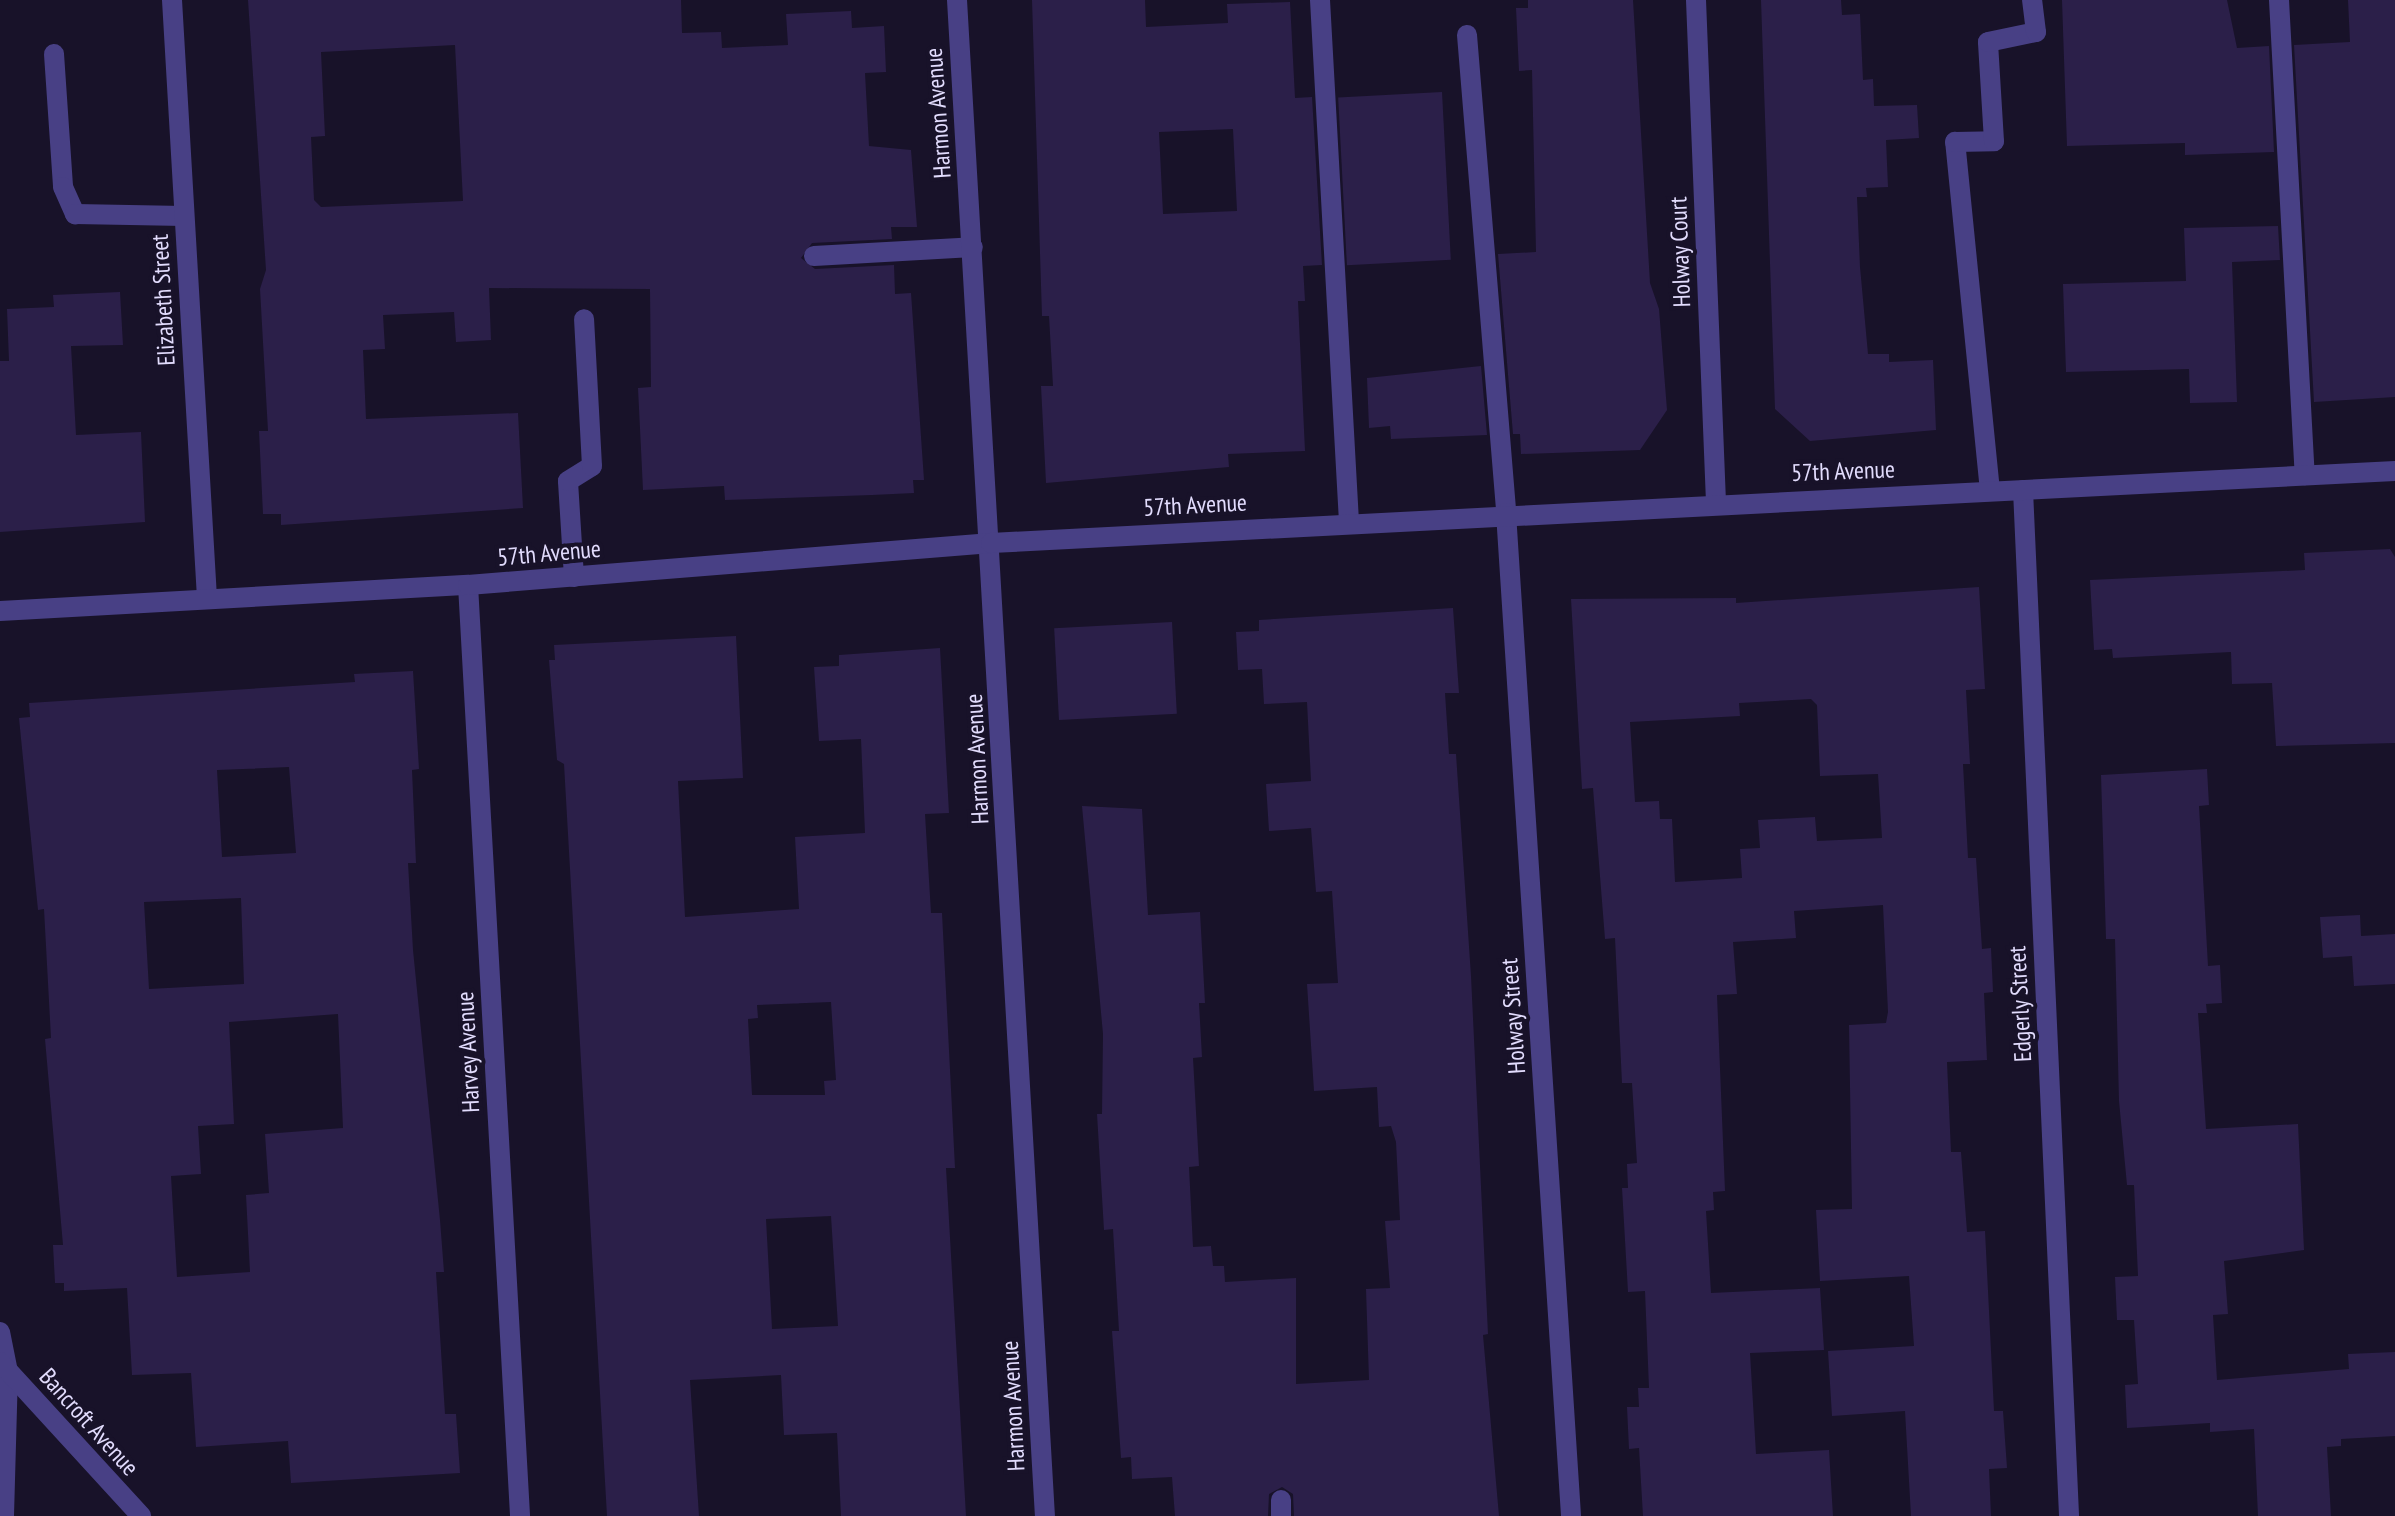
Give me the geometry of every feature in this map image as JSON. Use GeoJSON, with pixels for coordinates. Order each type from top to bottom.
{"type":"FeatureCollection","features":[{"type":"Feature","properties":{"kind":"street","name":"Elizabeth Street"},"geometry":{"type":"LineString","coordinates":[[172,0],[207,598]]}},
{"type":"Feature","properties":{"kind":"street","name":"Harmon Avenue"},"geometry":{"type":"LineString","coordinates":[[957,0],[991,543],[1045,1516]]}},
{"type":"Feature","properties":{"kind":"street"},"geometry":{"type":"LineString","coordinates":[[1320,0],[1349,522]]}},
{"type":"Feature","properties":{"kind":"street","name":"Holway Court"},"geometry":{"type":"LineString","coordinates":[[1696,0],[1716,502]]}},
{"type":"Feature","properties":{"kind":"street"},"geometry":{"type":"LineString","coordinates":[[1990,491],[1955,142],[1994,141],[1988,42],[2036,32],[2032,0]]}},
{"type":"Feature","properties":{"kind":"street"},"geometry":{"type":"LineString","coordinates":[[2279,0],[2305,475]]}},
{"type":"Feature","properties":{"kind":"street","name":"Holway Street"},"geometry":{"type":"LineString","coordinates":[[1467,35],[1506,513],[1571,1516]]}},
{"type":"Feature","properties":{"kind":"street"},"geometry":{"type":"LineString","coordinates":[[54,54],[63,187],[75,214],[184,216]]}},
{"type":"Feature","properties":{"kind":"street"},"geometry":{"type":"LineString","coordinates":[[814,256],[973,247]]}},
{"type":"Feature","properties":{"kind":"street"},"geometry":{"type":"LineString","coordinates":[[574,577],[568,481],[592,466],[584,319]]}},
{"type":"Feature","properties":{"kind":"street","name":"57th Avenue"},"geometry":{"type":"LineString","coordinates":[[0,611],[468,585],[991,543],[1349,522],[2395,471]]}},
{"type":"Feature","properties":{"kind":"street","name":"Edgerly Street"},"geometry":{"type":"LineString","coordinates":[[2023,490],[2069,1516]]}},
{"type":"Feature","properties":{"kind":"street","name":"Harvey Avenue"},"geometry":{"type":"LineString","coordinates":[[468,585],[520,1516]]}},
{"type":"Feature","properties":{"kind":"street"},"geometry":{"type":"LineString","coordinates":[[0,1332],[4,1367],[4,1516]]}},
{"type":"Feature","properties":{"kind":"street","name":"Bancroft Avenue"},"geometry":{"type":"LineString","coordinates":[[4,1367],[141,1516]]}},
{"type":"Feature","properties":{"kind":"building"},"geometry":{"type":"Polygon","coordinates":[[[248,0],[681,0],[682,33],[721,32],[722,48],[788,45],[786,14],[851,11],[852,28],[884,26],[886,72],[865,73],[869,146],[911,150],[917,227],[891,227],[892,239],[812,243],[801,258],[815,269],[894,265],[895,294],[911,293],[924,480],[913,480],[914,493],[872,495],[725,500],[724,486],[643,490],[638,388],[651,387],[650,289],[489,288],[491,340],[456,342],[454,312],[383,315],[385,349],[363,350],[366,419],[518,413],[523,508],[281,525],[281,514],[263,514],[259,431],[268,431],[260,289],[266,270],[248,0]],[[455,45],[321,52],[325,136],[311,137],[314,200],[321,207],[463,201],[455,45]]]}},
{"type":"Feature","properties":{"kind":"building"},"geometry":{"type":"Polygon","coordinates":[[[1032,0],[1145,0],[1146,27],[1228,23],[1227,4],[1290,2],[1295,98],[1312,97],[1322,265],[1303,266],[1305,301],[1298,301],[1305,451],[1228,454],[1229,467],[1046,483],[1041,386],[1053,386],[1049,316],[1042,316],[1032,0]],[[1233,129],[1159,132],[1163,214],[1237,211],[1233,129]]]}},
{"type":"Feature","properties":{"kind":"building"},"geometry":{"type":"Polygon","coordinates":[[[1528,0],[1633,0],[1650,283],[1659,309],[1667,410],[1640,450],[1521,454],[1520,434],[1513,434],[1498,254],[1536,252],[1532,70],[1519,71],[1516,8],[1528,8],[1528,0]]]}},
{"type":"Feature","properties":{"kind":"building"},"geometry":{"type":"Polygon","coordinates":[[[1761,0],[1841,0],[1842,15],[1860,14],[1863,80],[1873,79],[1874,106],[1917,105],[1919,138],[1886,140],[1888,187],[1866,188],[1867,197],[1857,197],[1860,267],[1868,354],[1889,354],[1889,362],[1933,360],[1936,430],[1810,441],[1775,409],[1761,0]]]}},
{"type":"Feature","properties":{"kind":"building"},"geometry":{"type":"Polygon","coordinates":[[[2062,0],[2227,0],[2237,48],[2269,46],[2274,152],[2185,155],[2185,143],[2067,146],[2062,0]]]}},
{"type":"Feature","properties":{"kind":"building"},"geometry":{"type":"Polygon","coordinates":[[[2348,0],[2395,0],[2395,397],[2314,402],[2294,45],[2350,42],[2348,0]]]}},
{"type":"Feature","properties":{"kind":"building"},"geometry":{"type":"Polygon","coordinates":[[[1442,92],[1451,260],[1347,265],[1338,97],[1442,92]]]}},
{"type":"Feature","properties":{"kind":"building"},"geometry":{"type":"Polygon","coordinates":[[[2278,226],[2280,260],[2232,262],[2237,402],[2190,403],[2189,369],[2066,372],[2063,284],[2186,281],[2184,228],[2278,226]]]}},
{"type":"Feature","properties":{"kind":"building"},"geometry":{"type":"Polygon","coordinates":[[[120,292],[123,345],[71,346],[76,435],[141,432],[145,522],[0,532],[0,361],[9,361],[7,309],[54,307],[53,295],[120,292]]]}},
{"type":"Feature","properties":{"kind":"building"},"geometry":{"type":"Polygon","coordinates":[[[1481,366],[1487,435],[1391,439],[1390,426],[1369,428],[1367,378],[1481,366]]]}},
{"type":"Feature","properties":{"kind":"building"},"geometry":{"type":"Polygon","coordinates":[[[2390,549],[2395,557],[2395,743],[2276,746],[2272,683],[2232,684],[2231,652],[2113,658],[2112,649],[2094,650],[2090,580],[2305,570],[2304,553],[2390,549]]]}},
{"type":"Feature","properties":{"kind":"building"},"geometry":{"type":"Polygon","coordinates":[[[1979,587],[1985,689],[1966,690],[1970,764],[1963,764],[1968,858],[1976,858],[1982,949],[1991,948],[1993,992],[1984,993],[1987,1060],[1947,1062],[1951,1152],[1961,1152],[1967,1232],[1985,1231],[1994,1411],[2003,1411],[2007,1468],[1989,1469],[1991,1516],[1911,1516],[1905,1411],[1832,1416],[1828,1351],[1914,1346],[1909,1276],[1820,1281],[1816,1210],[1852,1209],[1849,1025],[1886,1023],[1888,1012],[1883,905],[1794,911],[1796,938],[1733,942],[1737,994],[1717,995],[1725,1191],[1713,1192],[1714,1210],[1706,1211],[1711,1293],[1820,1288],[1824,1350],[1750,1353],[1756,1454],[1829,1450],[1833,1516],[1643,1516],[1639,1448],[1629,1449],[1627,1407],[1639,1407],[1638,1388],[1649,1388],[1645,1291],[1628,1292],[1622,1188],[1628,1188],[1627,1164],[1637,1163],[1632,1083],[1622,1083],[1615,938],[1605,939],[1593,788],[1582,789],[1571,599],[1736,598],[1736,603],[1979,587]],[[1811,699],[1739,703],[1740,716],[1630,722],[1635,802],[1659,801],[1660,819],[1672,819],[1675,882],[1742,878],[1740,849],[1760,848],[1758,820],[1815,817],[1817,841],[1882,838],[1878,774],[1820,776],[1817,705],[1811,699]]]}},
{"type":"Feature","properties":{"kind":"building"},"geometry":{"type":"Polygon","coordinates":[[[1453,608],[1459,693],[1445,693],[1449,754],[1456,754],[1471,976],[1488,1334],[1483,1335],[1499,1516],[1294,1516],[1293,1494],[1282,1487],[1269,1494],[1268,1516],[1175,1516],[1172,1477],[1132,1479],[1131,1457],[1121,1458],[1112,1331],[1119,1331],[1113,1229],[1104,1230],[1097,1114],[1102,1114],[1103,1034],[1082,806],[1142,809],[1148,915],[1200,912],[1205,1003],[1199,1003],[1202,1057],[1193,1058],[1199,1166],[1189,1167],[1193,1247],[1211,1246],[1213,1266],[1224,1266],[1225,1282],[1296,1278],[1296,1384],[1369,1380],[1366,1289],[1390,1288],[1385,1221],[1400,1220],[1396,1142],[1391,1126],[1379,1127],[1377,1087],[1314,1091],[1307,984],[1338,983],[1332,891],[1316,892],[1311,828],[1269,831],[1266,784],[1311,781],[1307,702],[1264,704],[1262,669],[1238,670],[1236,632],[1259,631],[1259,620],[1453,608]]]}},
{"type":"Feature","properties":{"kind":"building"},"geometry":{"type":"Polygon","coordinates":[[[1172,622],[1177,714],[1059,720],[1054,628],[1172,622]]]}},
{"type":"Feature","properties":{"kind":"building"},"geometry":{"type":"Polygon","coordinates":[[[736,636],[743,778],[678,781],[685,917],[799,909],[795,837],[865,833],[861,739],[819,741],[814,667],[839,666],[839,655],[940,648],[949,813],[925,814],[931,913],[942,913],[955,1168],[946,1168],[966,1516],[841,1516],[837,1433],[784,1435],[781,1375],[690,1380],[699,1516],[607,1516],[564,764],[557,760],[549,660],[555,660],[554,645],[736,636]],[[831,1002],[757,1005],[758,1018],[748,1019],[752,1095],[825,1095],[824,1081],[836,1080],[831,1002]],[[831,1216],[766,1219],[772,1329],[838,1326],[831,1216]]]}},
{"type":"Feature","properties":{"kind":"building"},"geometry":{"type":"Polygon","coordinates":[[[413,671],[419,769],[412,770],[416,863],[408,863],[413,950],[444,1272],[436,1272],[445,1414],[456,1414],[460,1473],[291,1483],[288,1441],[196,1447],[191,1373],[132,1375],[127,1288],[64,1291],[64,1283],[55,1283],[53,1245],[63,1245],[45,1039],[51,1038],[44,909],[38,910],[19,718],[30,717],[29,703],[355,682],[354,674],[413,671]],[[289,767],[217,770],[222,857],[296,853],[289,767]],[[241,898],[144,902],[149,989],[244,984],[241,898]],[[338,1014],[229,1022],[234,1124],[198,1126],[201,1174],[171,1176],[177,1277],[250,1272],[246,1195],[269,1193],[265,1134],[343,1128],[338,1014]]]}},
{"type":"Feature","properties":{"kind":"building"},"geometry":{"type":"Polygon","coordinates":[[[2207,769],[2209,805],[2199,806],[2208,966],[2220,965],[2222,1003],[2206,1004],[2207,1013],[2198,1013],[2206,1129],[2298,1124],[2304,1250],[2224,1261],[2228,1314],[2213,1315],[2217,1380],[2349,1369],[2348,1354],[2395,1352],[2395,1436],[2341,1439],[2341,1446],[2327,1447],[2331,1516],[2258,1516],[2254,1429],[2210,1432],[2210,1423],[2127,1428],[2125,1385],[2138,1384],[2134,1320],[2117,1320],[2115,1277],[2138,1276],[2134,1185],[2127,1185],[2119,1101],[2115,939],[2106,939],[2101,775],[2207,769]]]}},
{"type":"Feature","properties":{"kind":"building"},"geometry":{"type":"Polygon","coordinates":[[[2360,915],[2361,936],[2395,934],[2395,984],[2354,986],[2352,956],[2323,958],[2320,917],[2360,915]]]}}]}
